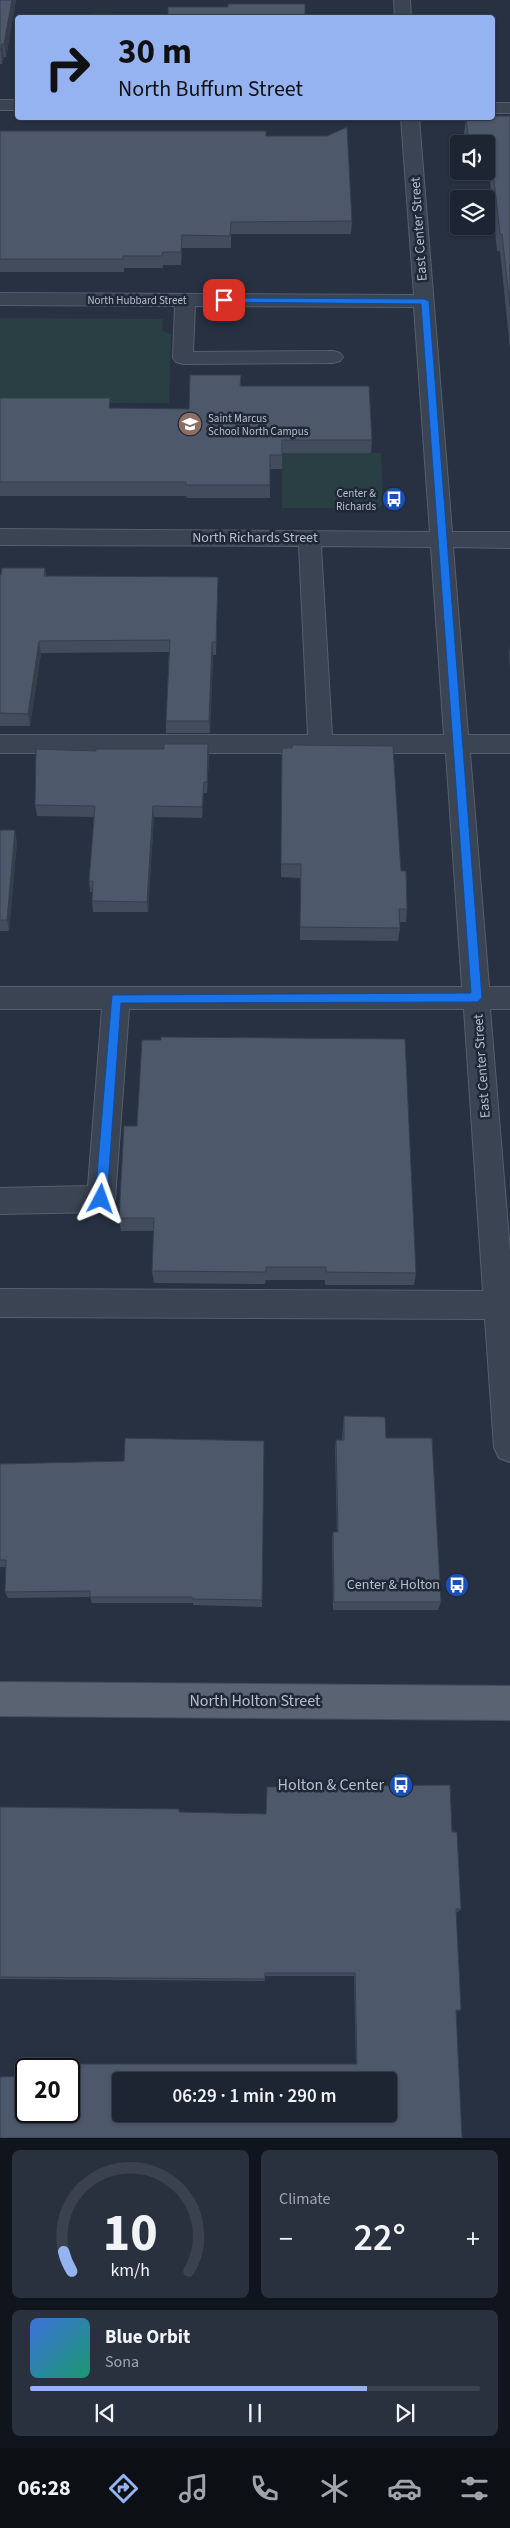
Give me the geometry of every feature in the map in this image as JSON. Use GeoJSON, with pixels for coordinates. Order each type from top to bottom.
{"type":"FeatureCollection","features":[{"type":"Feature","properties":{"kind":"main road","name":"North Holton Street"},"geometry":{"type":"LineString","coordinates":[[0,1699],[510,1703]]}},
{"type":"Feature","properties":{"kind":"street"},"geometry":{"type":"LineString","coordinates":[[402,0],[403,15]]}},
{"type":"Feature","properties":{"kind":"street"},"geometry":{"type":"LineString","coordinates":[[0,105],[15,105]]}},
{"type":"Feature","properties":{"kind":"street"},"geometry":{"type":"LineString","coordinates":[[495,108],[510,108]]}},
{"type":"Feature","properties":{"kind":"street","name":"East Center Street"},"geometry":{"type":"LineString","coordinates":[[410,120],[477,998],[505,1305],[510,1447]]}},
{"type":"Feature","properties":{"kind":"street","name":"North Hubbard Street"},"geometry":{"type":"LineString","coordinates":[[0,299],[424,301]]}},
{"type":"Feature","properties":{"kind":"street"},"geometry":{"type":"LineString","coordinates":[[185,300],[183,358],[333,357]]}},
{"type":"Feature","properties":{"kind":"street","name":"North Richards Street"},"geometry":{"type":"LineString","coordinates":[[0,537],[510,540]]}},
{"type":"Feature","properties":{"kind":"street"},"geometry":{"type":"LineString","coordinates":[[310,539],[320,743]]}},
{"type":"Feature","properties":{"kind":"street"},"geometry":{"type":"LineString","coordinates":[[0,744],[510,744]]}},
{"type":"Feature","properties":{"kind":"street"},"geometry":{"type":"LineString","coordinates":[[0,998],[510,998]]}},
{"type":"Feature","properties":{"kind":"street"},"geometry":{"type":"LineString","coordinates":[[0,1201],[101,1199],[116,998]]}},
{"type":"Feature","properties":{"kind":"street"},"geometry":{"type":"LineString","coordinates":[[0,1303],[505,1305]]}},
{"type":"Feature","properties":{"kind":"green space"},"geometry":{"type":"Polygon","coordinates":[[[0,318],[163,319],[162,330],[171,335],[169,403],[0,403],[0,318]]]}},
{"type":"Feature","properties":{"kind":"green space"},"geometry":{"type":"Polygon","coordinates":[[[282,453],[381,453],[383,505],[378,508],[282,508],[282,453]]]}},
{"type":"Feature","properties":{"kind":"building"},"geometry":{"type":"Polygon","coordinates":[[[0,0],[12,0],[4,44],[2,44],[1,50],[0,50],[0,0]]]}},
{"type":"Feature","properties":{"kind":"building"},"geometry":{"type":"Polygon","coordinates":[[[228,4],[305,4],[305,15],[168,15],[168,7],[228,7],[228,4]]]}},
{"type":"Feature","properties":{"kind":"building"},"geometry":{"type":"Polygon","coordinates":[[[93,14],[168,15],[93,15],[93,14]]]}},
{"type":"Feature","properties":{"kind":"building"},"geometry":{"type":"Polygon","coordinates":[[[495,116],[510,116],[510,307],[502,234],[500,234],[494,180],[495,135],[468,135],[466,120],[495,120],[495,116]]]}},
{"type":"Feature","properties":{"kind":"building"},"geometry":{"type":"Polygon","coordinates":[[[347,127],[352,221],[231,222],[230,236],[182,235],[181,252],[163,252],[162,256],[123,256],[123,259],[0,259],[0,131],[266,131],[266,136],[327,136],[347,127]]]}},
{"type":"Feature","properties":{"kind":"building"},"geometry":{"type":"Polygon","coordinates":[[[190,375],[241,375],[240,386],[369,386],[372,440],[282,440],[282,455],[270,455],[270,485],[186,485],[186,482],[0,482],[0,398],[110,398],[109,408],[189,409],[190,375]]]}},
{"type":"Feature","properties":{"kind":"building"},"geometry":{"type":"Polygon","coordinates":[[[2,568],[45,568],[44,576],[218,577],[216,642],[212,642],[209,721],[166,721],[170,640],[39,641],[28,714],[0,713],[0,575],[2,568]]]}},
{"type":"Feature","properties":{"kind":"building"},"geometry":{"type":"Polygon","coordinates":[[[164,744],[208,744],[207,782],[204,782],[202,807],[153,806],[147,902],[92,901],[93,881],[89,881],[95,806],[35,805],[36,749],[96,751],[96,749],[164,749],[164,744]]]}},
{"type":"Feature","properties":{"kind":"building"},"geometry":{"type":"Polygon","coordinates":[[[292,745],[393,746],[401,871],[406,871],[407,909],[399,909],[400,928],[300,927],[301,864],[281,864],[282,748],[292,748],[292,745]]]}},
{"type":"Feature","properties":{"kind":"building"},"geometry":{"type":"Polygon","coordinates":[[[0,830],[15,830],[7,920],[0,920],[0,830]]]}},
{"type":"Feature","properties":{"kind":"building"},"geometry":{"type":"Polygon","coordinates":[[[161,1037],[405,1039],[416,1273],[326,1272],[326,1267],[266,1267],[266,1272],[152,1271],[154,1218],[119,1218],[124,1126],[137,1126],[142,1040],[161,1040],[161,1037]]]}},
{"type":"Feature","properties":{"kind":"building"},"geometry":{"type":"Polygon","coordinates":[[[344,1416],[385,1417],[386,1438],[432,1438],[441,1602],[334,1602],[333,1532],[338,1532],[336,1440],[344,1440],[344,1416]]]}},
{"type":"Feature","properties":{"kind":"building"},"geometry":{"type":"Polygon","coordinates":[[[125,1438],[264,1441],[262,1600],[192,1599],[192,1597],[90,1597],[90,1591],[5,1592],[6,1560],[0,1560],[0,1464],[124,1461],[125,1438]]]}},
{"type":"Feature","properties":{"kind":"building"},"geometry":{"type":"Polygon","coordinates":[[[450,1785],[452,1832],[457,1832],[461,1909],[456,1909],[461,2010],[456,2010],[462,2138],[0,2138],[0,2077],[15,2076],[15,2123],[80,2123],[80,2064],[357,2064],[355,1973],[265,1973],[265,1979],[0,1977],[0,1807],[179,1809],[179,1812],[266,1814],[267,1787],[450,1785]]]}},
{"type":"Feature","properties":{"kind":"place","name":"Saint Marcus School North Campus"},"geometry":{"type":"Point","coordinates":[190,424]}},
{"type":"Feature","properties":{"kind":"place","name":"Center & Richards"},"geometry":{"type":"Point","coordinates":[394,499]}},
{"type":"Feature","properties":{"kind":"place","name":"Center & Holton"},"geometry":{"type":"Point","coordinates":[457,1585]}},
{"type":"Feature","properties":{"kind":"place","name":"Holton & Center"},"geometry":{"type":"Point","coordinates":[401,1785]}},
{"type":"Feature","properties":{"kind":"route"},"geometry":{"type":"LineString","coordinates":[[101,1199],[116,998],[477,998],[424,301],[224,300]]}}]}
